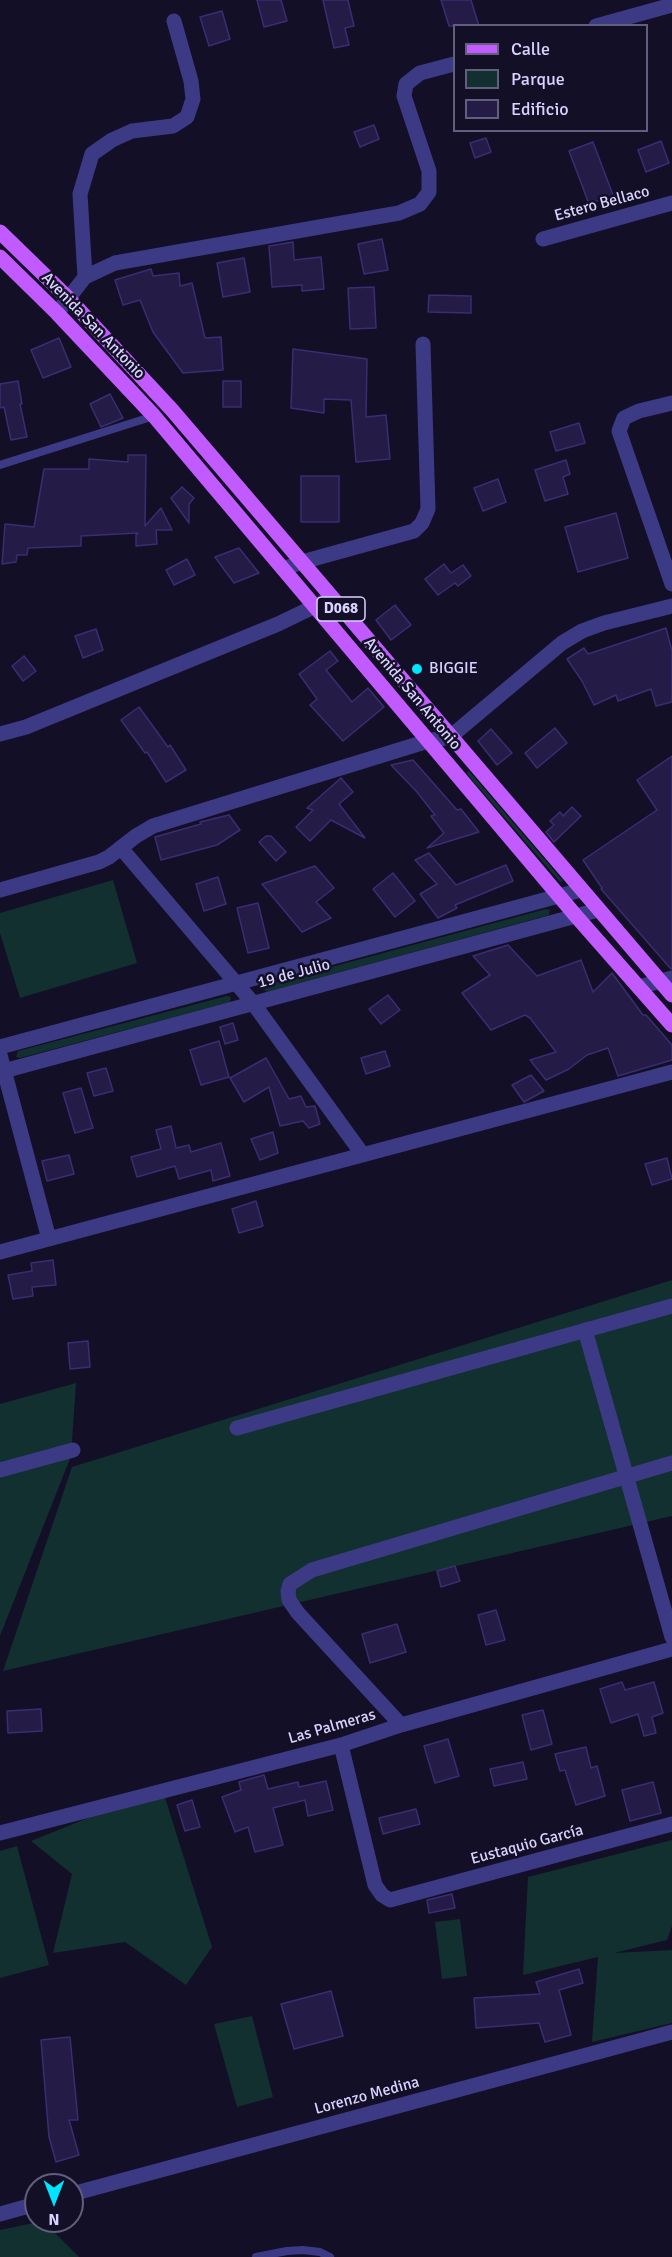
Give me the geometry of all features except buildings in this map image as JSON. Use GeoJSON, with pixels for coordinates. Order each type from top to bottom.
{"type":"FeatureCollection","features":[{"type":"Feature","properties":{"kind":"main road","name":"Avenida San Antonio"},"geometry":{"type":"LineString","coordinates":[[0,232],[69,300],[172,410],[598,910],[666,980],[672,995]]}},
{"type":"Feature","properties":{"kind":"main road","name":"Avenida San Antonio"},"geometry":{"type":"LineString","coordinates":[[0,257],[57,313],[154,416],[576,916],[672,1025]]}},
{"type":"Feature","properties":{"kind":"street"},"geometry":{"type":"LineString","coordinates":[[603,24],[672,5]]}},
{"type":"Feature","properties":{"kind":"street"},"geometry":{"type":"LineString","coordinates":[[85,277],[80,194],[92,154],[112,140],[132,131],[173,126],[187,117],[193,99],[191,81],[174,21]]}},
{"type":"Feature","properties":{"kind":"street"},"geometry":{"type":"LineString","coordinates":[[57,313],[85,277],[115,263],[399,213],[420,204],[429,192],[429,171],[404,96],[406,84],[420,73],[453,64]]}},
{"type":"Feature","properties":{"kind":"street","name":"Estero Bellaco"},"geometry":{"type":"LineString","coordinates":[[543,239],[672,203]]}},
{"type":"Feature","properties":{"kind":"street"},"geometry":{"type":"LineString","coordinates":[[283,569],[414,531],[422,523],[428,509],[423,344]]}},
{"type":"Feature","properties":{"kind":"street"},"geometry":{"type":"LineString","coordinates":[[672,403],[639,411],[624,418],[619,431],[672,584]]}},
{"type":"Feature","properties":{"kind":"street"},"geometry":{"type":"LineString","coordinates":[[0,734],[26,727],[332,598]]}},
{"type":"Feature","properties":{"kind":"street"},"geometry":{"type":"LineString","coordinates":[[0,890],[99,862],[153,826],[428,741],[450,737],[562,643],[582,631],[604,623],[672,606]]}},
{"type":"Feature","properties":{"kind":"street"},"geometry":{"type":"LineString","coordinates":[[121,848],[253,1004],[363,1155]]}},
{"type":"Feature","properties":{"kind":"street","name":"19 de Julio"},"geometry":{"type":"LineString","coordinates":[[0,1047],[581,890]]}},
{"type":"Feature","properties":{"kind":"street","name":"19 de Julio"},"geometry":{"type":"LineString","coordinates":[[2,1072],[598,910]]}},
{"type":"Feature","properties":{"kind":"street"},"geometry":{"type":"LineString","coordinates":[[639,987],[666,980]]}},
{"type":"Feature","properties":{"kind":"street"},"geometry":{"type":"LineString","coordinates":[[0,1055],[2,1072],[49,1239]]}},
{"type":"Feature","properties":{"kind":"street"},"geometry":{"type":"LineString","coordinates":[[0,1252],[672,1072]]}},
{"type":"Feature","properties":{"kind":"street"},"geometry":{"type":"LineString","coordinates":[[237,1428],[672,1306]]}},
{"type":"Feature","properties":{"kind":"street"},"geometry":{"type":"LineString","coordinates":[[585,1330],[672,1637]]}},
{"type":"Feature","properties":{"kind":"street"},"geometry":{"type":"LineString","coordinates":[[0,1470],[73,1450]]}},
{"type":"Feature","properties":{"kind":"street"},"geometry":{"type":"LineString","coordinates":[[401,1725],[298,1614],[289,1600],[290,1584],[312,1570],[672,1463]]}},
{"type":"Feature","properties":{"kind":"street","name":"Las Palmeras"},"geometry":{"type":"LineString","coordinates":[[0,1833],[342,1744],[401,1725],[672,1649]]}},
{"type":"Feature","properties":{"kind":"street","name":"Eustaquio García"},"geometry":{"type":"LineString","coordinates":[[342,1744],[375,1885],[382,1895],[390,1900],[672,1824]]}},
{"type":"Feature","properties":{"kind":"street","name":"Lorenzo Medina"},"geometry":{"type":"LineString","coordinates":[[84,2191],[672,2032]]}},
{"type":"Feature","properties":{"kind":"street"},"geometry":{"type":"LineString","coordinates":[[0,2214],[24,2207]]}},
{"type":"Feature","properties":{"kind":"lane"},"geometry":{"type":"LineString","coordinates":[[0,465],[154,416]]}},
{"type":"Feature","properties":{"kind":"lane"},"geometry":{"type":"LineString","coordinates":[[256,2257],[303,2250],[320,2252],[330,2257]]}},
{"type":"Feature","properties":{"kind":"green space"},"geometry":{"type":"Polygon","coordinates":[[[468,771],[563,881],[560,882],[467,774],[468,771]]]}},
{"type":"Feature","properties":{"kind":"green space"},"geometry":{"type":"Polygon","coordinates":[[[113,880],[137,963],[20,998],[0,933],[0,913],[113,880]]]}},
{"type":"Feature","properties":{"kind":"green space"},"geometry":{"type":"Polygon","coordinates":[[[546,909],[550,910],[549,915],[267,992],[263,989],[265,985],[546,909]]]}},
{"type":"Feature","properties":{"kind":"green space"},"geometry":{"type":"Polygon","coordinates":[[[227,996],[231,997],[230,1002],[20,1058],[16,1057],[18,1051],[227,996]]]}},
{"type":"Feature","properties":{"kind":"green space"},"geometry":{"type":"Polygon","coordinates":[[[672,1280],[672,1516],[3,1671],[72,1467],[672,1280]]]}},
{"type":"Feature","properties":{"kind":"green space"},"geometry":{"type":"Polygon","coordinates":[[[76,1383],[71,1456],[0,1636],[0,1404],[76,1383]]]}},
{"type":"Feature","properties":{"kind":"green space"},"geometry":{"type":"Polygon","coordinates":[[[162,1788],[212,1947],[186,1985],[125,1942],[53,1953],[72,1874],[31,1841],[162,1788]]]}},
{"type":"Feature","properties":{"kind":"green space"},"geometry":{"type":"Polygon","coordinates":[[[672,1840],[672,1926],[667,1940],[614,1953],[672,1950],[672,2023],[592,2042],[598,1957],[523,1975],[528,1877],[672,1840]]]}},
{"type":"Feature","properties":{"kind":"green space"},"geometry":{"type":"Polygon","coordinates":[[[17,1846],[49,1965],[0,1978],[0,1851],[17,1846]]]}},
{"type":"Feature","properties":{"kind":"green space"},"geometry":{"type":"Polygon","coordinates":[[[460,1919],[467,1976],[442,1979],[435,1922],[460,1919]]]}},
{"type":"Feature","properties":{"kind":"green space"},"geometry":{"type":"Polygon","coordinates":[[[252,2016],[273,2097],[237,2107],[214,2024],[252,2016]]]}},
{"type":"Feature","properties":{"kind":"green space"},"geometry":{"type":"Polygon","coordinates":[[[24,2225],[24,2233],[55,2233],[79,2257],[0,2257],[0,2230],[24,2225]]]}},
{"type":"Feature","properties":{"kind":"place","name":"BIGGIE"},"geometry":{"type":"Point","coordinates":[417,669]}}]}
